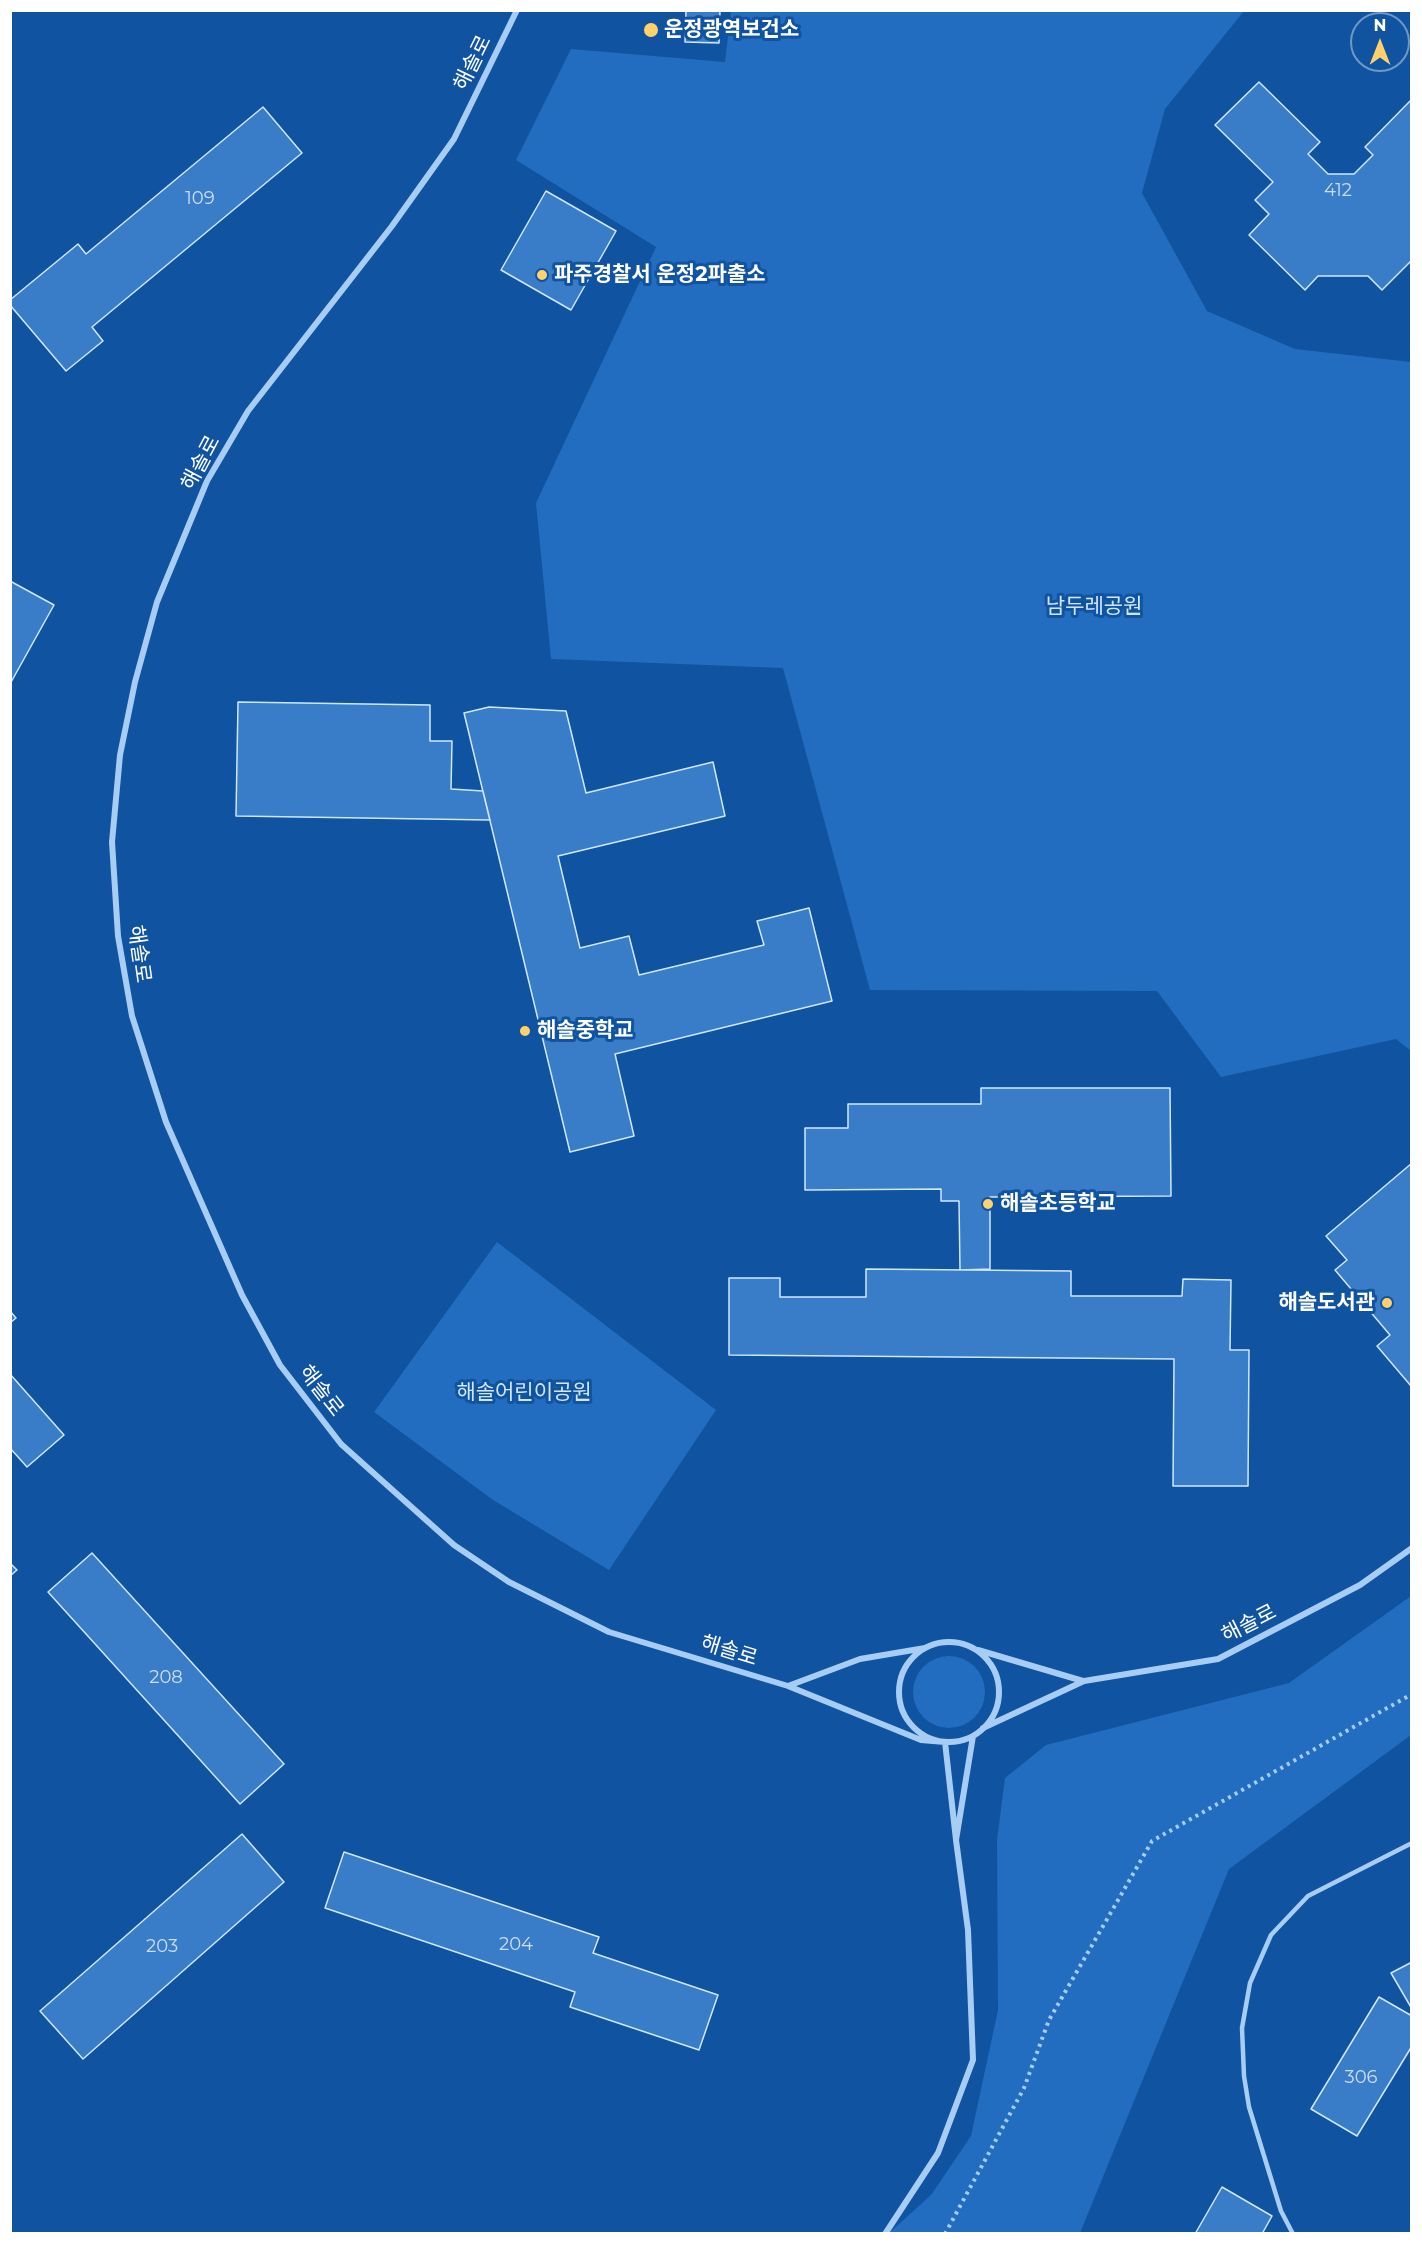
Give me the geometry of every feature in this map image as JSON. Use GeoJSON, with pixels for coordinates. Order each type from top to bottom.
{"type":"FeatureCollection","features":[{"type":"Feature","properties":{"kind":"street","name":"해솔로"},"geometry":{"type":"LineString","coordinates":[[517,10],[454,139],[392,226],[248,411],[207,481],[158,602],[135,682],[120,755],[112,842],[118,936],[132,1016],[166,1122],[232,1274],[280,1365],[341,1444],[454,1545],[509,1582],[609,1632],[788,1686],[921,1740],[945,1742]]}},
{"type":"Feature","properties":{"kind":"street","name":"해솔로"},"geometry":{"type":"LineString","coordinates":[[1084,1681],[1218,1659],[1360,1585],[1412,1548]]}},
{"type":"Feature","properties":{"kind":"street"},"geometry":{"type":"LineString","coordinates":[[788,1686],[860,1659],[925,1648],[940,1643],[958,1642],[1084,1681]]}},
{"type":"Feature","properties":{"kind":"street"},"geometry":{"type":"LineString","coordinates":[[925,1648],[911,1659],[902,1673],[899,1690],[901,1706],[907,1719],[917,1731],[945,1742],[960,1741],[973,1736],[983,1728],[1084,1681]]}},
{"type":"Feature","properties":{"kind":"street"},"geometry":{"type":"LineString","coordinates":[[973,1648],[987,1659],[995,1673],[999,1690],[997,1708],[983,1728]]}},
{"type":"Feature","properties":{"kind":"street"},"geometry":{"type":"LineString","coordinates":[[956,1840],[973,1736]]}},
{"type":"Feature","properties":{"kind":"street"},"geometry":{"type":"LineString","coordinates":[[885,2234],[938,2152],[973,2060],[968,1930],[945,1742]]}},
{"type":"Feature","properties":{"kind":"lane"},"geometry":{"type":"LineString","coordinates":[[1293,2234],[1281,2211],[1249,2107],[1244,2076],[1242,2028],[1250,1983],[1271,1935],[1308,1896],[1412,1843]]}},
{"type":"Feature","properties":{"kind":"path"},"geometry":{"type":"LineString","coordinates":[[945,2234],[1024,2088],[1049,2020],[1152,1841],[1412,1694]]}},
{"type":"Feature","properties":{"kind":"green space","name":"남두레공원"},"geometry":{"type":"Polygon","coordinates":[[[731,11],[1244,11],[1165,109],[1142,193],[1207,311],[1295,349],[1411,362],[1411,1051],[1396,1039],[1221,1077],[1157,991],[870,990],[783,668],[551,659],[536,503],[656,247],[516,160],[571,49],[725,62],[731,11]]]}},
{"type":"Feature","properties":{"kind":"green space","name":"해솔어린이공원"},"geometry":{"type":"Polygon","coordinates":[[[497,1242],[716,1410],[609,1570],[493,1500],[374,1412],[497,1242]]]}},
{"type":"Feature","properties":{"kind":"green space"},"geometry":{"type":"Polygon","coordinates":[[[1411,1596],[1411,1735],[1229,1869],[1080,2233],[888,2234],[931,2195],[971,2136],[998,2010],[997,1840],[1005,1778],[1046,1745],[1289,1683],[1411,1596]]]}},
{"type":"Feature","properties":{"kind":"green space"},"geometry":{"type":"Polygon","coordinates":[[[949,1656],[963,1659],[975,1666],[982,1678],[985,1692],[982,1706],[975,1718],[963,1725],[949,1728],[935,1725],[923,1718],[916,1706],[913,1692],[916,1678],[923,1666],[935,1659],[949,1656]]]}},
{"type":"Feature","properties":{"kind":"building"},"geometry":{"type":"Polygon","coordinates":[[[686,10],[720,10],[719,43],[685,42],[686,10]]]}},
{"type":"Feature","properties":{"kind":"building"},"geometry":{"type":"Polygon","coordinates":[[[1259,82],[1320,142],[1308,154],[1328,174],[1354,174],[1373,155],[1365,147],[1412,99],[1412,260],[1382,290],[1368,276],[1318,276],[1305,290],[1249,235],[1269,214],[1255,200],[1273,182],[1215,125],[1259,82]]]}},
{"type":"Feature","properties":{"kind":"building"},"geometry":{"type":"Polygon","coordinates":[[[263,107],[302,153],[92,327],[103,341],[66,371],[10,305],[10,300],[78,244],[86,254],[263,107]]]}},
{"type":"Feature","properties":{"kind":"building"},"geometry":{"type":"Polygon","coordinates":[[[546,191],[616,231],[571,310],[501,270],[546,191]]]}},
{"type":"Feature","properties":{"kind":"building"},"geometry":{"type":"Polygon","coordinates":[[[10,581],[54,605],[10,684],[10,581]]]}},
{"type":"Feature","properties":{"kind":"building"},"geometry":{"type":"Polygon","coordinates":[[[238,702],[430,705],[430,741],[452,741],[451,789],[483,791],[490,820],[236,816],[238,702]]]}},
{"type":"Feature","properties":{"kind":"building"},"geometry":{"type":"Polygon","coordinates":[[[489,707],[566,711],[586,793],[713,762],[725,816],[558,856],[580,948],[629,936],[639,975],[764,945],[757,921],[809,908],[832,1001],[615,1054],[634,1136],[570,1152],[464,713],[489,707]]]}},
{"type":"Feature","properties":{"kind":"building"},"geometry":{"type":"Polygon","coordinates":[[[981,1088],[1170,1088],[1171,1196],[990,1197],[990,1269],[960,1270],[959,1201],[941,1201],[941,1189],[805,1190],[805,1128],[848,1128],[848,1104],[981,1104],[981,1088]]]}},
{"type":"Feature","properties":{"kind":"building","name":"해솔도서관"},"geometry":{"type":"Polygon","coordinates":[[[1412,1163],[1411,1386],[1377,1346],[1390,1335],[1335,1270],[1347,1260],[1326,1236],[1412,1163]]]}},
{"type":"Feature","properties":{"kind":"building"},"geometry":{"type":"Polygon","coordinates":[[[866,1269],[1071,1271],[1071,1296],[1182,1296],[1183,1279],[1231,1280],[1230,1350],[1249,1350],[1248,1486],[1173,1486],[1174,1359],[729,1355],[729,1278],[780,1278],[780,1297],[866,1297],[866,1269]]]}},
{"type":"Feature","properties":{"kind":"building"},"geometry":{"type":"Polygon","coordinates":[[[10,1311],[16,1318],[10,1323],[10,1311]]]}},
{"type":"Feature","properties":{"kind":"building"},"geometry":{"type":"Polygon","coordinates":[[[10,1374],[64,1435],[27,1467],[10,1448],[10,1374]]]}},
{"type":"Feature","properties":{"kind":"building"},"geometry":{"type":"Polygon","coordinates":[[[92,1553],[284,1764],[240,1804],[48,1592],[92,1553]]]}},
{"type":"Feature","properties":{"kind":"building"},"geometry":{"type":"Polygon","coordinates":[[[10,1563],[17,1570],[10,1576],[10,1563]]]}},
{"type":"Feature","properties":{"kind":"building"},"geometry":{"type":"Polygon","coordinates":[[[242,1834],[284,1882],[83,2059],[40,2011],[242,1834]]]}},
{"type":"Feature","properties":{"kind":"building"},"geometry":{"type":"Polygon","coordinates":[[[344,1852],[599,1937],[593,1953],[718,1995],[699,2050],[570,2007],[575,1992],[325,1908],[344,1852]]]}},
{"type":"Feature","properties":{"kind":"building"},"geometry":{"type":"Polygon","coordinates":[[[1412,1962],[1412,2009],[1391,1973],[1412,1962]]]}},
{"type":"Feature","properties":{"kind":"building"},"geometry":{"type":"Polygon","coordinates":[[[1379,1997],[1412,2016],[1412,2046],[1357,2136],[1311,2109],[1379,1997]]]}},
{"type":"Feature","properties":{"kind":"building"},"geometry":{"type":"Polygon","coordinates":[[[1222,2187],[1272,2216],[1262,2234],[1195,2234],[1222,2187]]]}},
{"type":"Feature","properties":{"kind":"place","name":"운정광역보건소"},"geometry":{"type":"Point","coordinates":[651,30]}},
{"type":"Feature","properties":{"kind":"place","name":"파주경찰서 운정2파출소"},"geometry":{"type":"Point","coordinates":[542,275]}},
{"type":"Feature","properties":{"kind":"place","name":"해솔중학교"},"geometry":{"type":"Point","coordinates":[525,1031]}},
{"type":"Feature","properties":{"kind":"place","name":"해솔초등학교"},"geometry":{"type":"Point","coordinates":[988,1204]}},
{"type":"Feature","properties":{"kind":"place","name":"해솔도서관"},"geometry":{"type":"Point","coordinates":[1387,1303]}}]}
